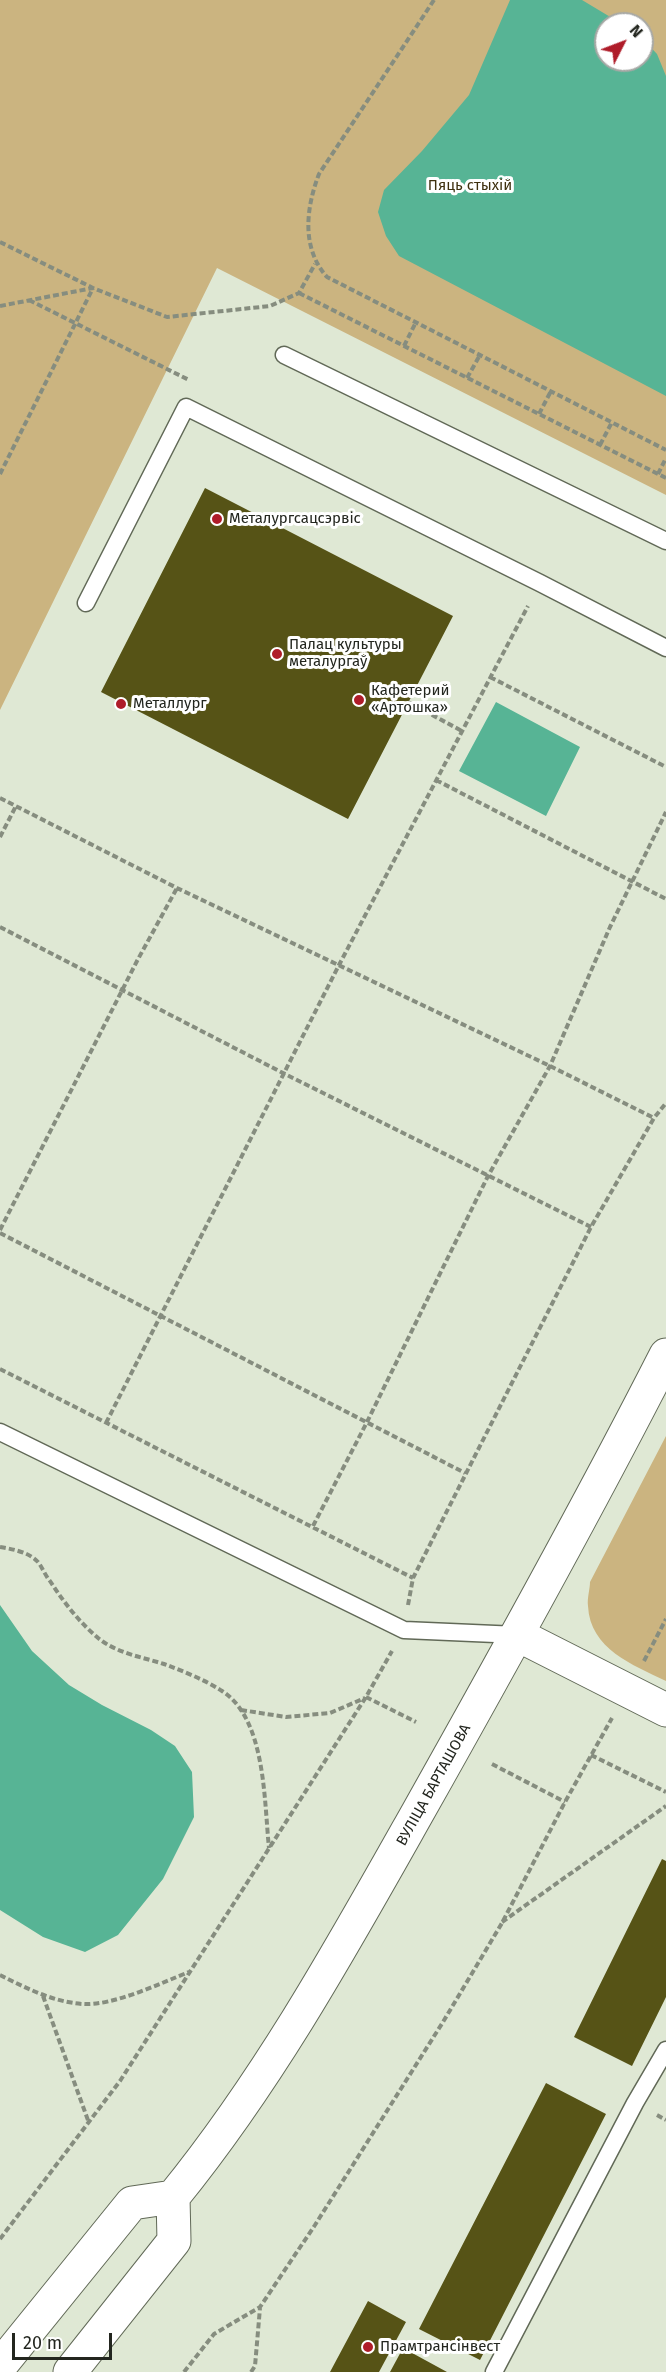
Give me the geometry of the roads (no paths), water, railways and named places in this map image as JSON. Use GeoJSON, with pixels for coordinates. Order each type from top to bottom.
{"type":"FeatureCollection","features":[{"type":"Feature","properties":{"kind":"main road","name":"ВУЛІЦА БАРТАШОВА"},"geometry":{"type":"LineString","coordinates":[[173,2197],[210,2152],[298,2019],[357,1920],[518,1635],[666,1355]]}},
{"type":"Feature","properties":{"kind":"main road"},"geometry":{"type":"LineString","coordinates":[[518,1635],[666,1710]]}},
{"type":"Feature","properties":{"kind":"main road"},"geometry":{"type":"LineString","coordinates":[[0,2366],[132,2203],[173,2197],[174,2241],[70,2372]]}},
{"type":"Feature","properties":{"kind":"lane"},"geometry":{"type":"LineString","coordinates":[[284,355],[666,541]]}},
{"type":"Feature","properties":{"kind":"lane"},"geometry":{"type":"LineString","coordinates":[[86,603],[186,407],[540,582],[666,648]]}},
{"type":"Feature","properties":{"kind":"lane"},"geometry":{"type":"LineString","coordinates":[[0,1432],[404,1630],[518,1635]]}},
{"type":"Feature","properties":{"kind":"lane"},"geometry":{"type":"LineString","coordinates":[[494,2372],[635,2103],[666,2050]]}},
{"type":"Feature","properties":{"kind":"place","name":"Металургсацсэрвіс"},"geometry":{"type":"Point","coordinates":[217,519]}},
{"type":"Feature","properties":{"kind":"place","name":"Палац культуры металургаў"},"geometry":{"type":"Point","coordinates":[277,654]}},
{"type":"Feature","properties":{"kind":"place","name":"Кафетерий «Артошка»"},"geometry":{"type":"Point","coordinates":[359,700]}},
{"type":"Feature","properties":{"kind":"place","name":"Металлург"},"geometry":{"type":"Point","coordinates":[121,704]}},
{"type":"Feature","properties":{"kind":"place","name":"Прамтрансінвест"},"geometry":{"type":"Point","coordinates":[368,2347]}},
{"type":"Feature","properties":{"kind":"park label","name":"Пяць стыхій"},"geometry":{"type":"Point","coordinates":[470,186]}}]}
